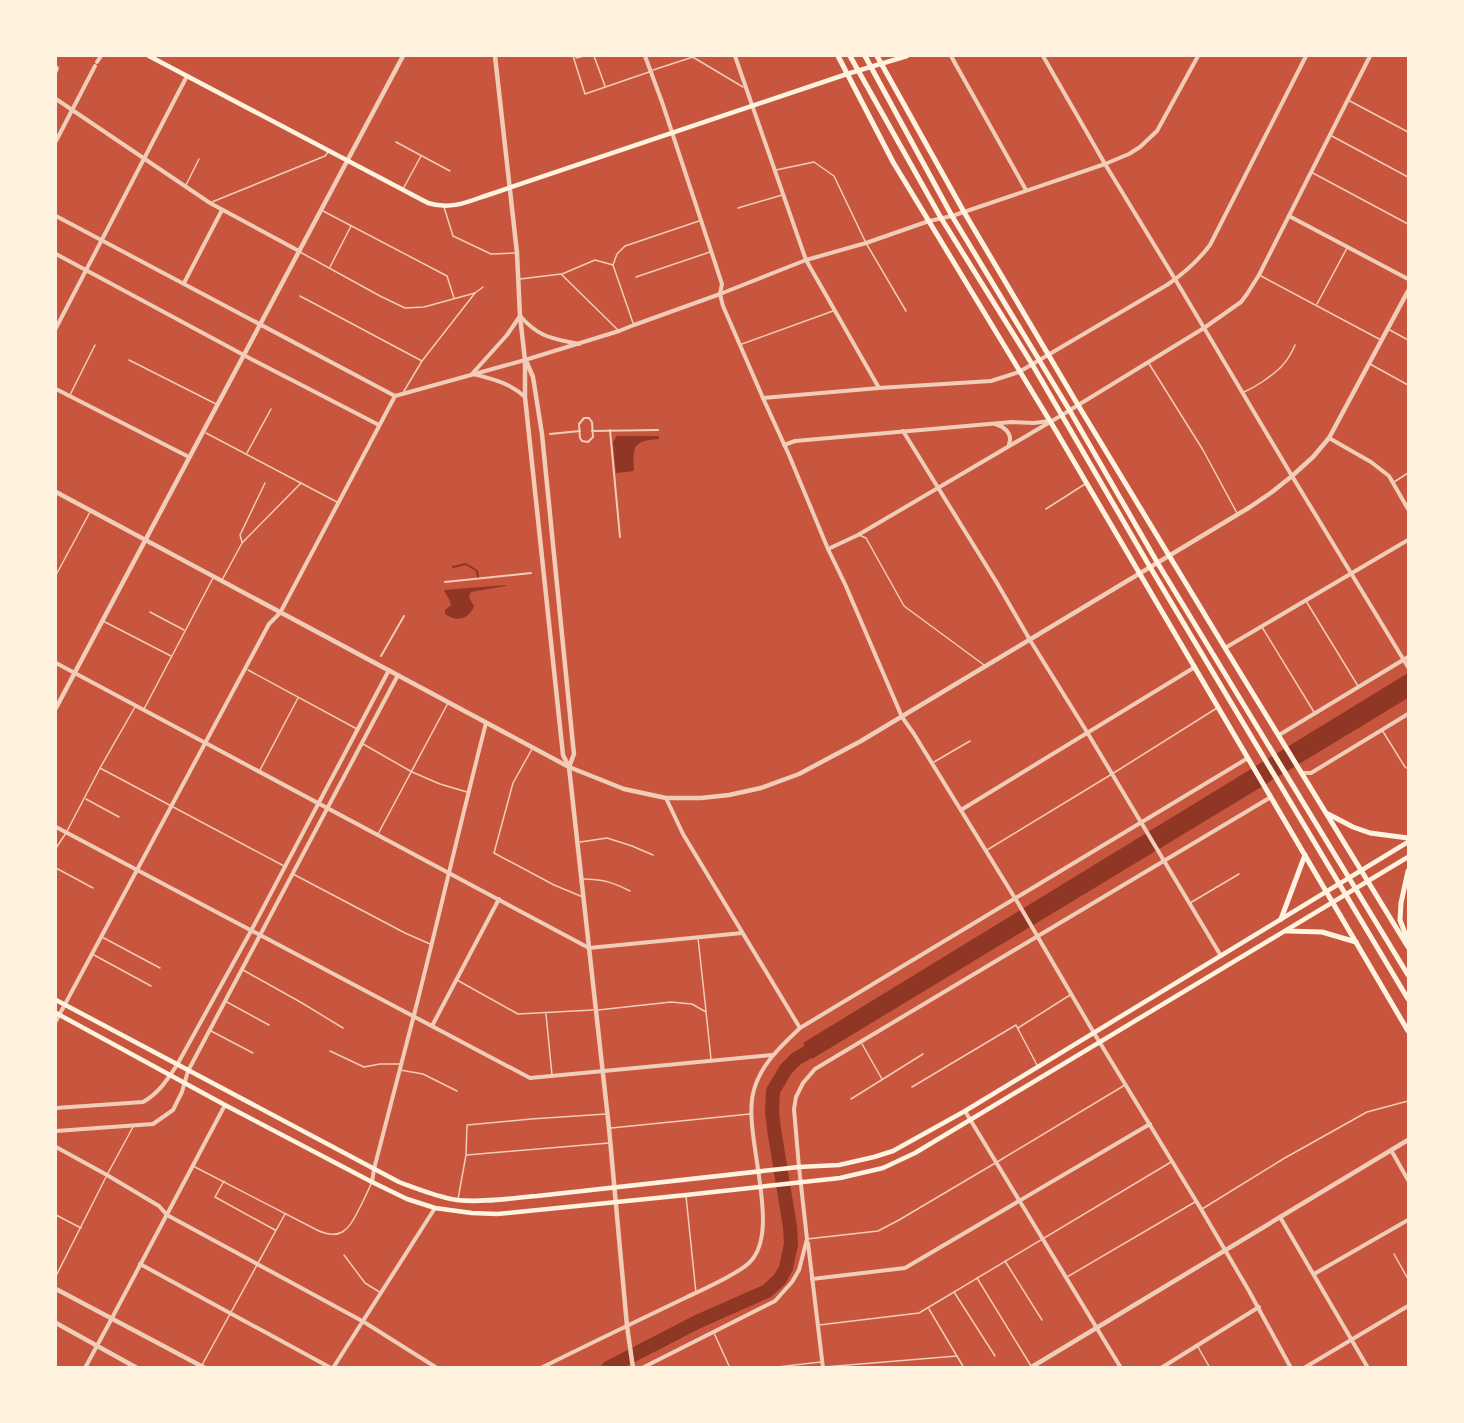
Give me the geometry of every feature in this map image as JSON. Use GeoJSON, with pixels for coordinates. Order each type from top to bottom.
{"type":"FeatureCollection","features":[{"type":"Feature","properties":{"kind":"main road"},"geometry":{"type":"LineString","coordinates":[[149,56],[428,203],[444,207],[455,206],[847,74],[907,56]]}},
{"type":"Feature","properties":{"kind":"main road"},"geometry":{"type":"LineString","coordinates":[[838,56],[893,162],[1050,421],[1408,1031]]}},
{"type":"Feature","properties":{"kind":"main road"},"geometry":{"type":"LineString","coordinates":[[850,56],[941,218],[1032,364],[1150,567],[1408,999]]}},
{"type":"Feature","properties":{"kind":"main road"},"geometry":{"type":"LineString","coordinates":[[865,56],[952,216],[1070,411],[1157,562],[1408,975]]}},
{"type":"Feature","properties":{"kind":"main road"},"geometry":{"type":"LineString","coordinates":[[877,56],[964,212],[1078,405],[1408,947]]}},
{"type":"Feature","properties":{"kind":"main road"},"geometry":{"type":"LineString","coordinates":[[1326,813],[1370,833],[1408,840]]}},
{"type":"Feature","properties":{"kind":"main road"},"geometry":{"type":"LineString","coordinates":[[56,1000],[399,1182],[435,1195],[458,1200],[495,1200],[615,1189],[797,1167],[839,1165],[893,1151],[966,1112],[1340,884],[1408,840]]}},
{"type":"Feature","properties":{"kind":"main road"},"geometry":{"type":"LineString","coordinates":[[1281,919],[1305,855]]}},
{"type":"Feature","properties":{"kind":"main road"},"geometry":{"type":"LineString","coordinates":[[57,1014],[372,1182],[407,1199],[435,1208],[497,1214],[840,1178],[883,1168],[915,1153],[1408,857]]}},
{"type":"Feature","properties":{"kind":"main road"},"geometry":{"type":"LineString","coordinates":[[1408,871],[1400,920],[1408,941]]}},
{"type":"Feature","properties":{"kind":"main road"},"geometry":{"type":"LineString","coordinates":[[1287,931],[1322,932],[1356,942]]}},
{"type":"Feature","properties":{"kind":"street"},"geometry":{"type":"LineString","coordinates":[[56,141],[100,56]]}},
{"type":"Feature","properties":{"kind":"street"},"geometry":{"type":"LineString","coordinates":[[56,708],[403,56]]}},
{"type":"Feature","properties":{"kind":"street"},"geometry":{"type":"LineString","coordinates":[[495,56],[517,253],[525,360],[525,397],[562,755],[570,767]]}},
{"type":"Feature","properties":{"kind":"street"},"geometry":{"type":"LineString","coordinates":[[645,56],[722,285],[720,294],[723,306],[902,717],[986,850],[1201,1209],[1291,1368]]}},
{"type":"Feature","properties":{"kind":"street"},"geometry":{"type":"LineString","coordinates":[[735,56],[806,260],[879,388]]}},
{"type":"Feature","properties":{"kind":"street"},"geometry":{"type":"LineString","coordinates":[[951,56],[1026,190]]}},
{"type":"Feature","properties":{"kind":"street"},"geometry":{"type":"LineString","coordinates":[[1043,56],[1292,476],[1406,658],[1408,666]]}},
{"type":"Feature","properties":{"kind":"street"},"geometry":{"type":"LineString","coordinates":[[56,1021],[57,1014],[92,954],[204,743],[269,624],[280,613],[396,396],[619,331],[806,260],[866,243],[929,221],[952,216],[1129,154],[1140,147],[1157,130],[1198,56]]}},
{"type":"Feature","properties":{"kind":"street"},"geometry":{"type":"LineString","coordinates":[[763,398],[991,381],[1019,372],[1175,279],[1202,256],[1210,245],[1306,56]]}},
{"type":"Feature","properties":{"kind":"street"},"geometry":{"type":"LineString","coordinates":[[828,549],[858,535],[1070,411],[1204,328],[1241,302],[1259,275],[1370,56]]}},
{"type":"Feature","properties":{"kind":"street"},"geometry":{"type":"LineString","coordinates":[[56,328],[58,319],[102,240],[187,76]]}},
{"type":"Feature","properties":{"kind":"street"},"geometry":{"type":"LineString","coordinates":[[56,99],[210,203],[299,251]]}},
{"type":"Feature","properties":{"kind":"street"},"geometry":{"type":"LineString","coordinates":[[183,283],[222,210]]}},
{"type":"Feature","properties":{"kind":"street"},"geometry":{"type":"LineString","coordinates":[[56,216],[396,396]]}},
{"type":"Feature","properties":{"kind":"street"},"geometry":{"type":"LineString","coordinates":[[1289,216],[1408,279]]}},
{"type":"Feature","properties":{"kind":"street"},"geometry":{"type":"LineString","coordinates":[[56,254],[243,355],[380,425]]}},
{"type":"Feature","properties":{"kind":"street"},"geometry":{"type":"LineString","coordinates":[[56,494],[145,539],[570,767],[624,789],[666,798],[729,795],[767,786],[799,774],[861,741],[1272,492],[1313,457],[1329,438],[1408,291]]}},
{"type":"Feature","properties":{"kind":"street"},"geometry":{"type":"LineString","coordinates":[[520,316],[539,333],[579,344]]}},
{"type":"Feature","properties":{"kind":"street"},"geometry":{"type":"LineString","coordinates":[[472,374],[507,335],[520,316]]}},
{"type":"Feature","properties":{"kind":"street"},"geometry":{"type":"LineString","coordinates":[[525,360],[533,377],[542,434],[574,754],[570,767],[633,1368]]}},
{"type":"Feature","properties":{"kind":"street"},"geometry":{"type":"LineString","coordinates":[[472,374],[502,381],[525,397]]}},
{"type":"Feature","properties":{"kind":"street"},"geometry":{"type":"LineString","coordinates":[[56,389],[189,457]]}},
{"type":"Feature","properties":{"kind":"street"},"geometry":{"type":"LineString","coordinates":[[584,418],[589,418],[592,431],[591,441],[585,442],[580,438],[579,424],[584,418]]}},
{"type":"Feature","properties":{"kind":"street"},"geometry":{"type":"LineString","coordinates":[[784,445],[795,441],[903,431],[992,423],[1050,421]]}},
{"type":"Feature","properties":{"kind":"street"},"geometry":{"type":"LineString","coordinates":[[992,423],[1002,426],[1007,431],[1010,437],[1008,446]]}},
{"type":"Feature","properties":{"kind":"street"},"geometry":{"type":"LineString","coordinates":[[610,430],[620,537]]}},
{"type":"Feature","properties":{"kind":"street"},"geometry":{"type":"LineString","coordinates":[[592,431],[658,430]]}},
{"type":"Feature","properties":{"kind":"street"},"geometry":{"type":"LineString","coordinates":[[550,434],[580,431]]}},
{"type":"Feature","properties":{"kind":"street"},"geometry":{"type":"LineString","coordinates":[[903,431],[1221,956]]}},
{"type":"Feature","properties":{"kind":"street"},"geometry":{"type":"LineString","coordinates":[[1329,438],[1371,462],[1389,476],[1408,509]]}},
{"type":"Feature","properties":{"kind":"street"},"geometry":{"type":"LineString","coordinates":[[1225,648],[1408,540]]}},
{"type":"Feature","properties":{"kind":"street"},"geometry":{"type":"LineString","coordinates":[[445,582],[531,573]]}},
{"type":"Feature","properties":{"kind":"street"},"geometry":{"type":"LineString","coordinates":[[381,656],[404,616]]}},
{"type":"Feature","properties":{"kind":"street"},"geometry":{"type":"LineString","coordinates":[[1278,735],[1406,658]]}},
{"type":"Feature","properties":{"kind":"street"},"geometry":{"type":"LineString","coordinates":[[56,663],[589,948],[742,933]]}},
{"type":"Feature","properties":{"kind":"street"},"geometry":{"type":"LineString","coordinates":[[961,810],[1195,667]]}},
{"type":"Feature","properties":{"kind":"street"},"geometry":{"type":"LineString","coordinates":[[56,1108],[143,1102],[155,1095],[177,1065],[251,931],[389,670]]}},
{"type":"Feature","properties":{"kind":"street"},"geometry":{"type":"LineString","coordinates":[[56,1131],[153,1124],[173,1110],[185,1084],[188,1071],[398,675]]}},
{"type":"Feature","properties":{"kind":"street"},"geometry":{"type":"LineString","coordinates":[[1301,773],[1311,772],[1408,714]]}},
{"type":"Feature","properties":{"kind":"street"},"geometry":{"type":"LineString","coordinates":[[372,1182],[486,723]]}},
{"type":"Feature","properties":{"kind":"street"},"geometry":{"type":"LineString","coordinates":[[541,1368],[696,1293],[749,1263],[758,1252],[762,1241],[762,1187],[751,1113],[752,1095],[758,1078],[773,1055],[800,1028],[1142,824],[1248,758]]}},
{"type":"Feature","properties":{"kind":"street"},"geometry":{"type":"LineString","coordinates":[[823,1367],[797,1167],[794,1109],[796,1097],[803,1083],[815,1070],[1271,797]]}},
{"type":"Feature","properties":{"kind":"street"},"geometry":{"type":"LineString","coordinates":[[666,798],[683,834],[800,1028]]}},
{"type":"Feature","properties":{"kind":"street"},"geometry":{"type":"LineString","coordinates":[[56,827],[531,1078],[773,1055]]}},
{"type":"Feature","properties":{"kind":"street"},"geometry":{"type":"LineString","coordinates":[[432,1026],[499,899]]}},
{"type":"Feature","properties":{"kind":"street"},"geometry":{"type":"LineString","coordinates":[[85,1368],[225,1105]]}},
{"type":"Feature","properties":{"kind":"street"},"geometry":{"type":"LineString","coordinates":[[966,1112],[1121,1368]]}},
{"type":"Feature","properties":{"kind":"street"},"geometry":{"type":"LineString","coordinates":[[812,1279],[905,1268],[1150,1124]]}},
{"type":"Feature","properties":{"kind":"street"},"geometry":{"type":"LineString","coordinates":[[1031,1367],[1408,1140]]}},
{"type":"Feature","properties":{"kind":"street"},"geometry":{"type":"LineString","coordinates":[[56,1147],[159,1206],[167,1215],[364,1322],[437,1368]]}},
{"type":"Feature","properties":{"kind":"street"},"geometry":{"type":"LineString","coordinates":[[1391,1150],[1408,1180]]}},
{"type":"Feature","properties":{"kind":"street"},"geometry":{"type":"LineString","coordinates":[[140,1264],[332,1368],[364,1322],[435,1208]]}},
{"type":"Feature","properties":{"kind":"street"},"geometry":{"type":"LineString","coordinates":[[1280,1217],[1368,1368]]}},
{"type":"Feature","properties":{"kind":"street"},"geometry":{"type":"LineString","coordinates":[[1314,1274],[1408,1220]]}},
{"type":"Feature","properties":{"kind":"street"},"geometry":{"type":"LineString","coordinates":[[642,1368],[775,1301],[785,1292],[799,1270],[807,1239]]}},
{"type":"Feature","properties":{"kind":"street"},"geometry":{"type":"LineString","coordinates":[[56,1289],[203,1366]]}},
{"type":"Feature","properties":{"kind":"street"},"geometry":{"type":"LineString","coordinates":[[1304,1368],[1408,1306]]}},
{"type":"Feature","properties":{"kind":"street"},"geometry":{"type":"LineString","coordinates":[[1161,1368],[1258,1307]]}},
{"type":"Feature","properties":{"kind":"street"},"geometry":{"type":"LineString","coordinates":[[56,1323],[137,1368]]}},
{"type":"Feature","properties":{"kind":"lane"},"geometry":{"type":"LineString","coordinates":[[584,56],[574,57],[585,94],[694,56],[747,89]]}},
{"type":"Feature","properties":{"kind":"lane"},"geometry":{"type":"LineString","coordinates":[[594,56],[605,87]]}},
{"type":"Feature","properties":{"kind":"lane"},"geometry":{"type":"LineString","coordinates":[[1348,100],[1408,132]]}},
{"type":"Feature","properties":{"kind":"lane"},"geometry":{"type":"LineString","coordinates":[[1330,135],[1408,177]]}},
{"type":"Feature","properties":{"kind":"lane"},"geometry":{"type":"LineString","coordinates":[[396,142],[450,171]]}},
{"type":"Feature","properties":{"kind":"lane"},"geometry":{"type":"LineString","coordinates":[[210,203],[325,156],[329,151]]}},
{"type":"Feature","properties":{"kind":"lane"},"geometry":{"type":"LineString","coordinates":[[403,190],[421,155]]}},
{"type":"Feature","properties":{"kind":"lane"},"geometry":{"type":"LineString","coordinates":[[186,187],[199,159]]}},
{"type":"Feature","properties":{"kind":"lane"},"geometry":{"type":"LineString","coordinates":[[775,170],[814,162],[834,176],[866,243],[906,311]]}},
{"type":"Feature","properties":{"kind":"lane"},"geometry":{"type":"LineString","coordinates":[[1311,172],[1408,224]]}},
{"type":"Feature","properties":{"kind":"lane"},"geometry":{"type":"LineString","coordinates":[[738,208],[782,194]]}},
{"type":"Feature","properties":{"kind":"lane"},"geometry":{"type":"LineString","coordinates":[[444,207],[453,236],[491,254],[517,253]]}},
{"type":"Feature","properties":{"kind":"lane"},"geometry":{"type":"LineString","coordinates":[[321,210],[447,276],[455,299]]}},
{"type":"Feature","properties":{"kind":"lane"},"geometry":{"type":"LineString","coordinates":[[634,324],[613,265],[617,254],[625,246],[700,220]]}},
{"type":"Feature","properties":{"kind":"lane"},"geometry":{"type":"LineString","coordinates":[[330,268],[351,226]]}},
{"type":"Feature","properties":{"kind":"lane"},"geometry":{"type":"LineString","coordinates":[[1316,306],[1347,247]]}},
{"type":"Feature","properties":{"kind":"lane"},"geometry":{"type":"LineString","coordinates":[[299,251],[405,308],[424,307],[476,293]]}},
{"type":"Feature","properties":{"kind":"lane"},"geometry":{"type":"LineString","coordinates":[[636,277],[711,252]]}},
{"type":"Feature","properties":{"kind":"lane"},"geometry":{"type":"LineString","coordinates":[[518,280],[561,274],[596,260],[613,265]]}},
{"type":"Feature","properties":{"kind":"lane"},"geometry":{"type":"LineString","coordinates":[[561,274],[619,331]]}},
{"type":"Feature","properties":{"kind":"lane"},"geometry":{"type":"LineString","coordinates":[[1259,275],[1382,341]]}},
{"type":"Feature","properties":{"kind":"lane"},"geometry":{"type":"LineString","coordinates":[[402,394],[422,361],[483,287]]}},
{"type":"Feature","properties":{"kind":"lane"},"geometry":{"type":"LineString","coordinates":[[300,296],[422,361]]}},
{"type":"Feature","properties":{"kind":"lane"},"geometry":{"type":"LineString","coordinates":[[741,345],[834,310]]}},
{"type":"Feature","properties":{"kind":"lane"},"geometry":{"type":"LineString","coordinates":[[1388,329],[1408,340]]}},
{"type":"Feature","properties":{"kind":"lane"},"geometry":{"type":"LineString","coordinates":[[69,396],[95,345]]}},
{"type":"Feature","properties":{"kind":"lane"},"geometry":{"type":"LineString","coordinates":[[1242,392],[1250,390],[1278,371],[1286,363],[1295,345]]}},
{"type":"Feature","properties":{"kind":"lane"},"geometry":{"type":"LineString","coordinates":[[129,360],[217,404]]}},
{"type":"Feature","properties":{"kind":"lane"},"geometry":{"type":"LineString","coordinates":[[1147,362],[1203,450],[1237,514]]}},
{"type":"Feature","properties":{"kind":"lane"},"geometry":{"type":"LineString","coordinates":[[1369,364],[1408,385]]}},
{"type":"Feature","properties":{"kind":"lane"},"geometry":{"type":"LineString","coordinates":[[247,454],[271,409]]}},
{"type":"Feature","properties":{"kind":"lane"},"geometry":{"type":"LineString","coordinates":[[202,431],[338,502]]}},
{"type":"Feature","properties":{"kind":"lane"},"geometry":{"type":"LineString","coordinates":[[1393,482],[1408,473]]}},
{"type":"Feature","properties":{"kind":"lane"},"geometry":{"type":"LineString","coordinates":[[242,543],[240,535],[265,483]]}},
{"type":"Feature","properties":{"kind":"lane"},"geometry":{"type":"LineString","coordinates":[[222,581],[242,543],[302,483]]}},
{"type":"Feature","properties":{"kind":"lane"},"geometry":{"type":"LineString","coordinates":[[1046,508],[1086,484]]}},
{"type":"Feature","properties":{"kind":"lane"},"geometry":{"type":"LineString","coordinates":[[56,575],[90,511]]}},
{"type":"Feature","properties":{"kind":"lane"},"geometry":{"type":"LineString","coordinates":[[858,535],[866,538],[904,606],[985,666]]}},
{"type":"Feature","properties":{"kind":"lane"},"geometry":{"type":"LineString","coordinates":[[143,710],[214,577]]}},
{"type":"Feature","properties":{"kind":"lane"},"geometry":{"type":"LineString","coordinates":[[1306,601],[1358,687]]}},
{"type":"Feature","properties":{"kind":"lane"},"geometry":{"type":"LineString","coordinates":[[150,612],[185,631]]}},
{"type":"Feature","properties":{"kind":"lane"},"geometry":{"type":"LineString","coordinates":[[102,620],[172,656]]}},
{"type":"Feature","properties":{"kind":"lane"},"geometry":{"type":"LineString","coordinates":[[1262,627],[1315,713]]}},
{"type":"Feature","properties":{"kind":"lane"},"geometry":{"type":"LineString","coordinates":[[245,668],[357,730]]}},
{"type":"Feature","properties":{"kind":"lane"},"geometry":{"type":"LineString","coordinates":[[259,771],[298,698]]}},
{"type":"Feature","properties":{"kind":"lane"},"geometry":{"type":"LineString","coordinates":[[378,834],[449,702]]}},
{"type":"Feature","properties":{"kind":"lane"},"geometry":{"type":"LineString","coordinates":[[56,848],[136,707]]}},
{"type":"Feature","properties":{"kind":"lane"},"geometry":{"type":"LineString","coordinates":[[986,850],[1218,707]]}},
{"type":"Feature","properties":{"kind":"lane"},"geometry":{"type":"LineString","coordinates":[[1382,729],[1408,769]]}},
{"type":"Feature","properties":{"kind":"lane"},"geometry":{"type":"LineString","coordinates":[[932,763],[970,741]]}},
{"type":"Feature","properties":{"kind":"lane"},"geometry":{"type":"LineString","coordinates":[[361,743],[412,771],[440,784],[468,793]]}},
{"type":"Feature","properties":{"kind":"lane"},"geometry":{"type":"LineString","coordinates":[[533,747],[513,783],[494,853],[554,885],[584,897]]}},
{"type":"Feature","properties":{"kind":"lane"},"geometry":{"type":"LineString","coordinates":[[100,768],[285,867]]}},
{"type":"Feature","properties":{"kind":"lane"},"geometry":{"type":"LineString","coordinates":[[85,798],[119,817]]}},
{"type":"Feature","properties":{"kind":"lane"},"geometry":{"type":"LineString","coordinates":[[578,843],[608,838],[653,855]]}},
{"type":"Feature","properties":{"kind":"lane"},"geometry":{"type":"LineString","coordinates":[[56,868],[93,888]]}},
{"type":"Feature","properties":{"kind":"lane"},"geometry":{"type":"LineString","coordinates":[[293,873],[405,933],[431,944]]}},
{"type":"Feature","properties":{"kind":"lane"},"geometry":{"type":"LineString","coordinates":[[1190,903],[1239,874]]}},
{"type":"Feature","properties":{"kind":"lane"},"geometry":{"type":"LineString","coordinates":[[582,879],[609,881],[630,891]]}},
{"type":"Feature","properties":{"kind":"lane"},"geometry":{"type":"LineString","coordinates":[[101,937],[160,968]]}},
{"type":"Feature","properties":{"kind":"lane"},"geometry":{"type":"LineString","coordinates":[[698,937],[711,1061]]}},
{"type":"Feature","properties":{"kind":"lane"},"geometry":{"type":"LineString","coordinates":[[92,954],[151,986]]}},
{"type":"Feature","properties":{"kind":"lane"},"geometry":{"type":"LineString","coordinates":[[241,969],[343,1028]]}},
{"type":"Feature","properties":{"kind":"lane"},"geometry":{"type":"LineString","coordinates":[[456,980],[518,1014],[596,1010],[671,1002],[692,1004],[706,1012]]}},
{"type":"Feature","properties":{"kind":"lane"},"geometry":{"type":"LineString","coordinates":[[1018,1029],[1071,994]]}},
{"type":"Feature","properties":{"kind":"lane"},"geometry":{"type":"LineString","coordinates":[[225,1001],[269,1025]]}},
{"type":"Feature","properties":{"kind":"lane"},"geometry":{"type":"LineString","coordinates":[[546,1012],[552,1076]]}},
{"type":"Feature","properties":{"kind":"lane"},"geometry":{"type":"LineString","coordinates":[[912,1087],[1016,1025],[1038,1067]]}},
{"type":"Feature","properties":{"kind":"lane"},"geometry":{"type":"LineString","coordinates":[[209,1031],[253,1053]]}},
{"type":"Feature","properties":{"kind":"lane"},"geometry":{"type":"LineString","coordinates":[[861,1042],[882,1079]]}},
{"type":"Feature","properties":{"kind":"lane"},"geometry":{"type":"LineString","coordinates":[[330,1051],[364,1067],[400,1064]]}},
{"type":"Feature","properties":{"kind":"lane"},"geometry":{"type":"LineString","coordinates":[[851,1099],[923,1054]]}},
{"type":"Feature","properties":{"kind":"lane"},"geometry":{"type":"LineString","coordinates":[[399,1070],[423,1074],[458,1091]]}},
{"type":"Feature","properties":{"kind":"lane"},"geometry":{"type":"LineString","coordinates":[[807,1239],[878,1231],[1126,1084]]}},
{"type":"Feature","properties":{"kind":"lane"},"geometry":{"type":"LineString","coordinates":[[1201,1209],[1366,1112],[1408,1101]]}},
{"type":"Feature","properties":{"kind":"lane"},"geometry":{"type":"LineString","coordinates":[[458,1200],[467,1125],[607,1113]]}},
{"type":"Feature","properties":{"kind":"lane"},"geometry":{"type":"LineString","coordinates":[[609,1128],[751,1113]]}},
{"type":"Feature","properties":{"kind":"lane"},"geometry":{"type":"LineString","coordinates":[[56,1276],[133,1126]]}},
{"type":"Feature","properties":{"kind":"lane"},"geometry":{"type":"LineString","coordinates":[[465,1155],[610,1143]]}},
{"type":"Feature","properties":{"kind":"lane"},"geometry":{"type":"LineString","coordinates":[[817,1325],[919,1313],[1172,1162]]}},
{"type":"Feature","properties":{"kind":"lane"},"geometry":{"type":"LineString","coordinates":[[193,1165],[323,1233],[340,1234],[350,1226],[372,1182]]}},
{"type":"Feature","properties":{"kind":"lane"},"geometry":{"type":"LineString","coordinates":[[224,1181],[214,1197],[276,1230]]}},
{"type":"Feature","properties":{"kind":"lane"},"geometry":{"type":"LineString","coordinates":[[686,1195],[696,1293]]}},
{"type":"Feature","properties":{"kind":"lane"},"geometry":{"type":"LineString","coordinates":[[1066,1278],[1196,1202]]}},
{"type":"Feature","properties":{"kind":"lane"},"geometry":{"type":"LineString","coordinates":[[203,1366],[229,1313],[285,1213]]}},
{"type":"Feature","properties":{"kind":"lane"},"geometry":{"type":"LineString","coordinates":[[56,1215],[81,1228]]}},
{"type":"Feature","properties":{"kind":"lane"},"geometry":{"type":"LineString","coordinates":[[1394,1254],[1408,1279]]}},
{"type":"Feature","properties":{"kind":"lane"},"geometry":{"type":"LineString","coordinates":[[344,1255],[366,1283],[381,1294]]}},
{"type":"Feature","properties":{"kind":"lane"},"geometry":{"type":"LineString","coordinates":[[1005,1261],[1042,1320]]}},
{"type":"Feature","properties":{"kind":"lane"},"geometry":{"type":"LineString","coordinates":[[977,1278],[1031,1367]]}},
{"type":"Feature","properties":{"kind":"lane"},"geometry":{"type":"LineString","coordinates":[[954,1292],[994,1356]]}},
{"type":"Feature","properties":{"kind":"lane"},"geometry":{"type":"LineString","coordinates":[[928,1308],[964,1368]]}},
{"type":"Feature","properties":{"kind":"lane"},"geometry":{"type":"LineString","coordinates":[[714,1332],[730,1368]]}},
{"type":"Feature","properties":{"kind":"lane"},"geometry":{"type":"LineString","coordinates":[[1197,1346],[1210,1368]]}},
{"type":"Feature","properties":{"kind":"lane"},"geometry":{"type":"LineString","coordinates":[[823,1367],[957,1356]]}},
{"type":"Feature","properties":{"kind":"lane"},"geometry":{"type":"LineString","coordinates":[[768,1368],[822,1362]]}},
{"type":"Feature","properties":{"kind":"shaded area"},"geometry":{"type":"Polygon","coordinates":[[[617,436],[659,436],[659,439],[644,441],[636,446],[634,471],[616,473],[613,442],[617,436]]]}},
{"type":"Feature","properties":{"kind":"shaded area"},"geometry":{"type":"Polygon","coordinates":[[[506,585],[471,592],[469,597],[474,606],[466,617],[458,619],[445,614],[445,610],[451,605],[444,590],[506,585]]]}},
{"type":"Feature","properties":{"kind":"shaded area"},"geometry":{"type":"Polygon","coordinates":[[[1408,673],[1408,698],[812,1059],[803,1043],[1408,673]]]}},
{"type":"Feature","properties":{"kind":"waterway"},"geometry":{"type":"LineString","coordinates":[[453,567],[466,564],[477,571],[478,578]]}},
{"type":"Feature","properties":{"kind":"waterway"},"geometry":{"type":"LineString","coordinates":[[608,1368],[697,1322],[767,1291],[780,1279],[786,1268],[791,1244],[774,1129],[773,1091],[786,1069],[796,1059],[823,1043]]}}]}
